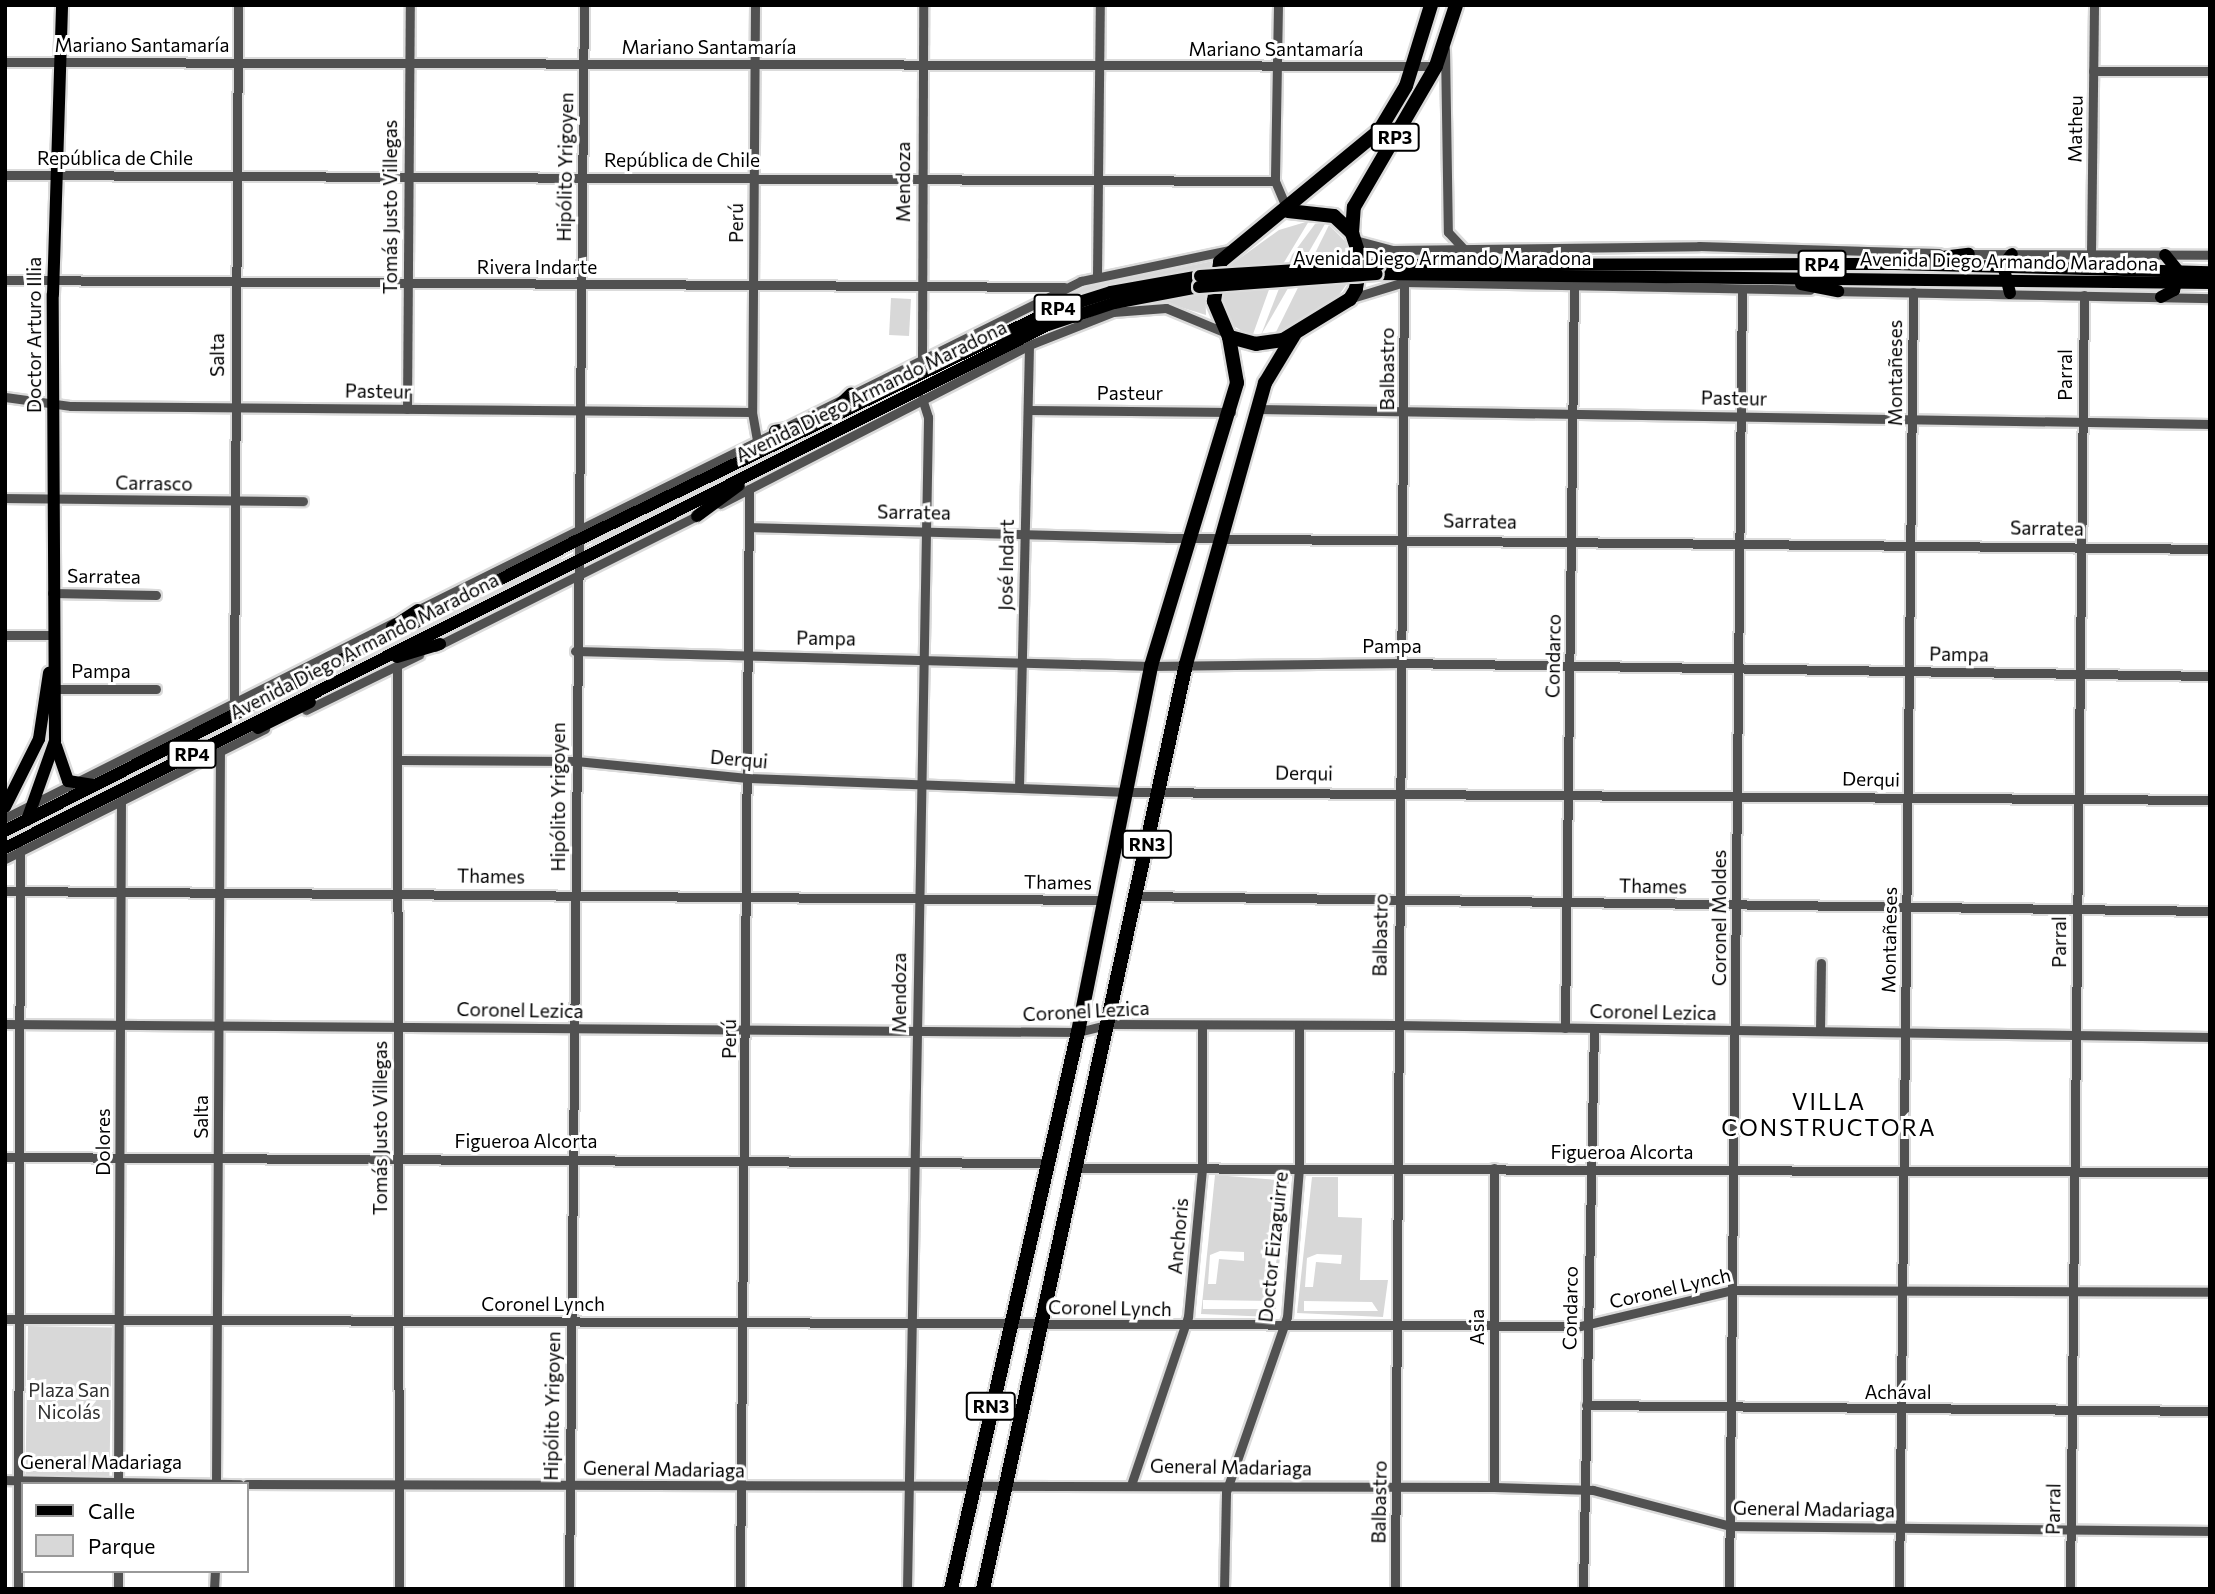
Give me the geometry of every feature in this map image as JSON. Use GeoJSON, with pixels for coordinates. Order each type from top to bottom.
{"type":"FeatureCollection","features":[{"type":"Feature","properties":{"kind":"highway","name":"RP3"},"geometry":{"type":"LineString","coordinates":[[1288,211],[1379,131],[1412,68],[1431,5]]}},
{"type":"Feature","properties":{"kind":"highway","name":"RP3"},"geometry":{"type":"LineString","coordinates":[[1354,236],[1360,196],[1436,66],[1456,5]]}},
{"type":"Feature","properties":{"kind":"highway"},"geometry":{"type":"LineString","coordinates":[[1229,250],[1288,211],[1334,216],[1354,236],[1362,270],[1350,299]]}},
{"type":"Feature","properties":{"kind":"highway","name":"RN3"},"geometry":{"type":"LineString","coordinates":[[951,1589],[971,1489],[1078,1032],[1123,792],[1151,666],[1187,538],[1231,412],[1238,374],[1213,289],[1229,250]]}},
{"type":"Feature","properties":{"kind":"highway","name":"RN3"},"geometry":{"type":"LineString","coordinates":[[1226,334],[1268,344],[1294,335],[1350,299]]}},
{"type":"Feature","properties":{"kind":"highway","name":"RN3"},"geometry":{"type":"LineString","coordinates":[[983,1589],[1075,1168],[1110,1024],[1157,789],[1186,664],[1219,537],[1258,410],[1274,362],[1294,335]]}},
{"type":"Feature","properties":{"kind":"main road","name":"Doctor Arturo Illia"},"geometry":{"type":"LineString","coordinates":[[20,846],[26,822],[39,800],[55,741],[50,689],[54,281],[62,5]]}},
{"type":"Feature","properties":{"kind":"main road"},"geometry":{"type":"LineString","coordinates":[[1895,264],[1969,254]]}},
{"type":"Feature","properties":{"kind":"main road"},"geometry":{"type":"LineString","coordinates":[[2010,293],[2002,281],[2003,265],[2012,254]]}},
{"type":"Feature","properties":{"kind":"main road"},"geometry":{"type":"LineString","coordinates":[[2161,297],[2178,277],[2165,255]]}},
{"type":"Feature","properties":{"kind":"main road","name":"Avenida Diego Armando Maradona"},"geometry":{"type":"LineString","coordinates":[[5,831],[576,541],[1051,311],[1111,292],[1200,282],[1378,270],[1895,264],[2003,265],[2178,277],[2210,283]]}},
{"type":"Feature","properties":{"kind":"main road","name":"Avenida Diego Armando Maradona"},"geometry":{"type":"LineString","coordinates":[[1378,270],[2002,281],[2178,277],[2210,272]]}},
{"type":"Feature","properties":{"kind":"main road"},"geometry":{"type":"LineString","coordinates":[[1767,277],[1838,291]]}},
{"type":"Feature","properties":{"kind":"main road","name":"Avenida Diego Armando Maradona"},"geometry":{"type":"LineString","coordinates":[[5,848],[20,846],[224,738],[575,559],[1048,325],[1115,303],[1200,282]]}},
{"type":"Feature","properties":{"kind":"main road"},"geometry":{"type":"LineString","coordinates":[[775,431],[821,423],[851,394]]}},
{"type":"Feature","properties":{"kind":"main road"},"geometry":{"type":"LineString","coordinates":[[697,516],[766,465]]}},
{"type":"Feature","properties":{"kind":"main road"},"geometry":{"type":"LineString","coordinates":[[322,670],[418,610]]}},
{"type":"Feature","properties":{"kind":"main road"},"geometry":{"type":"LineString","coordinates":[[363,668],[440,644]]}},
{"type":"Feature","properties":{"kind":"main road"},"geometry":{"type":"LineString","coordinates":[[224,738],[285,720],[351,674]]}},
{"type":"Feature","properties":{"kind":"main road","name":"Doctor Arturo Illia"},"geometry":{"type":"LineString","coordinates":[[5,807],[39,739],[50,689]]}},
{"type":"Feature","properties":{"kind":"main road"},"geometry":{"type":"LineString","coordinates":[[55,741],[73,784],[99,783]]}},
{"type":"Feature","properties":{"kind":"street","name":"Salta"},"geometry":{"type":"LineString","coordinates":[[234,704],[234,63],[238,5]]}},
{"type":"Feature","properties":{"kind":"street","name":"Tomás Justo Villegas"},"geometry":{"type":"LineString","coordinates":[[407,409],[410,5]]}},
{"type":"Feature","properties":{"kind":"street","name":"Hipólito Yrigoyen"},"geometry":{"type":"LineString","coordinates":[[569,1589],[576,761],[575,559],[582,285],[584,5]]}},
{"type":"Feature","properties":{"kind":"street","name":"Perú"},"geometry":{"type":"LineString","coordinates":[[755,5],[752,412],[757,440]]}},
{"type":"Feature","properties":{"kind":"street","name":"Mendoza"},"geometry":{"type":"LineString","coordinates":[[922,359],[920,178],[923,5]]}},
{"type":"Feature","properties":{"kind":"street"},"geometry":{"type":"LineString","coordinates":[[1097,275],[1100,5]]}},
{"type":"Feature","properties":{"kind":"street"},"geometry":{"type":"LineString","coordinates":[[1278,5],[1275,181],[1288,211]]}},
{"type":"Feature","properties":{"kind":"street","name":"Matheu"},"geometry":{"type":"LineString","coordinates":[[2091,253],[2094,5]]}},
{"type":"Feature","properties":{"kind":"street"},"geometry":{"type":"LineString","coordinates":[[1445,45],[1448,232],[1465,249]]}},
{"type":"Feature","properties":{"kind":"street","name":"Mariano Santamaría"},"geometry":{"type":"LineString","coordinates":[[5,62],[1436,66]]}},
{"type":"Feature","properties":{"kind":"street"},"geometry":{"type":"LineString","coordinates":[[2093,72],[2210,71]]}},
{"type":"Feature","properties":{"kind":"street","name":"República de Chile"},"geometry":{"type":"LineString","coordinates":[[5,175],[1275,181]]}},
{"type":"Feature","properties":{"kind":"street","name":"Avenida Diego Armando Maradona"},"geometry":{"type":"LineString","coordinates":[[1354,236],[1392,250],[1699,246],[1969,254],[2210,255]]}},
{"type":"Feature","properties":{"kind":"street","name":"Avenida Diego Armando Maradona"},"geometry":{"type":"LineString","coordinates":[[5,818],[234,704],[576,527],[1068,287],[1097,275],[1188,262],[1229,250]]}},
{"type":"Feature","properties":{"kind":"street","name":"Rivera Indarte"},"geometry":{"type":"LineString","coordinates":[[5,281],[1068,287]]}},
{"type":"Feature","properties":{"kind":"street","name":"Avenida Diego Armando Maradona"},"geometry":{"type":"LineString","coordinates":[[1350,299],[1404,282],[2210,298]]}},
{"type":"Feature","properties":{"kind":"street","name":"Balbastro"},"geometry":{"type":"LineString","coordinates":[[1395,1589],[1398,1168],[1396,1025],[1404,282]]}},
{"type":"Feature","properties":{"kind":"street","name":"Condarco"},"geometry":{"type":"LineString","coordinates":[[1565,1028],[1574,285]]}},
{"type":"Feature","properties":{"kind":"street","name":"Coronel Moldes"},"geometry":{"type":"LineString","coordinates":[[1730,1589],[1742,542],[1742,289]]}},
{"type":"Feature","properties":{"kind":"street","name":"Montañeses"},"geometry":{"type":"LineString","coordinates":[[1899,1589],[1913,292]]}},
{"type":"Feature","properties":{"kind":"street","name":"Parral"},"geometry":{"type":"LineString","coordinates":[[2070,1589],[2084,295]]}},
{"type":"Feature","properties":{"kind":"street","name":"Avenida Diego Armando Maradona"},"geometry":{"type":"LineString","coordinates":[[5,859],[20,846],[121,801],[397,667],[1029,345],[1130,308],[1173,310],[1226,334]]}},
{"type":"Feature","properties":{"kind":"street","name":"José Indart"},"geometry":{"type":"LineString","coordinates":[[1019,787],[1029,345]]}},
{"type":"Feature","properties":{"kind":"street","name":"Pasteur"},"geometry":{"type":"LineString","coordinates":[[5,397],[53,402],[234,408],[577,413],[752,412]]}},
{"type":"Feature","properties":{"kind":"street","name":"Mendoza"},"geometry":{"type":"LineString","coordinates":[[907,1589],[917,897],[928,417],[922,399]]}},
{"type":"Feature","properties":{"kind":"street","name":"Pasteur"},"geometry":{"type":"LineString","coordinates":[[1028,410],[1231,412]]}},
{"type":"Feature","properties":{"kind":"street","name":"Pasteur"},"geometry":{"type":"LineString","coordinates":[[1258,410],[2210,424]]}},
{"type":"Feature","properties":{"kind":"street","name":"Perú"},"geometry":{"type":"LineString","coordinates":[[740,1589],[747,1029],[747,778],[751,654],[749,489]]}},
{"type":"Feature","properties":{"kind":"street","name":"Carrasco"},"geometry":{"type":"LineString","coordinates":[[5,498],[303,501]]}},
{"type":"Feature","properties":{"kind":"street","name":"Sarratea"},"geometry":{"type":"LineString","coordinates":[[750,527],[924,529],[1187,538],[1403,537],[2210,549]]}},
{"type":"Feature","properties":{"kind":"street","name":"Sarratea"},"geometry":{"type":"LineString","coordinates":[[52,593],[156,595]]}},
{"type":"Feature","properties":{"kind":"street"},"geometry":{"type":"LineString","coordinates":[[5,635],[52,635]]}},
{"type":"Feature","properties":{"kind":"street","name":"Pampa"},"geometry":{"type":"LineString","coordinates":[[575,651],[1151,666],[1401,663],[2210,676]]}},
{"type":"Feature","properties":{"kind":"street","name":"Tomás Justo Villegas"},"geometry":{"type":"LineString","coordinates":[[397,667],[400,760],[396,1321],[399,1589]]}},
{"type":"Feature","properties":{"kind":"street","name":"Pampa"},"geometry":{"type":"LineString","coordinates":[[50,689],[156,689]]}},
{"type":"Feature","properties":{"kind":"street","name":"Salta"},"geometry":{"type":"LineString","coordinates":[[216,1482],[218,1028],[222,890],[220,751]]}},
{"type":"Feature","properties":{"kind":"street","name":"Derqui"},"geometry":{"type":"LineString","coordinates":[[400,760],[576,761],[747,778],[920,787],[1019,787],[1123,792],[1157,789],[2210,800]]}},
{"type":"Feature","properties":{"kind":"street","name":"Dolores"},"geometry":{"type":"LineString","coordinates":[[118,1482],[121,801]]}},
{"type":"Feature","properties":{"kind":"street","name":"Doctor Arturo Illia"},"geometry":{"type":"LineString","coordinates":[[18,1589],[22,1158],[20,846]]}},
{"type":"Feature","properties":{"kind":"street","name":"Thames"},"geometry":{"type":"LineString","coordinates":[[5,891],[222,890],[1102,901]]}},
{"type":"Feature","properties":{"kind":"street","name":"Thames"},"geometry":{"type":"LineString","coordinates":[[1137,896],[2210,911]]}},
{"type":"Feature","properties":{"kind":"street"},"geometry":{"type":"LineString","coordinates":[[1820,1031],[1821,962]]}},
{"type":"Feature","properties":{"kind":"street","name":"Coronel Lezica"},"geometry":{"type":"LineString","coordinates":[[5,1024],[121,1024],[218,1028],[398,1026],[1078,1032],[1110,1024],[1396,1025],[2210,1037]]}},
{"type":"Feature","properties":{"kind":"street","name":"Doctor Eizaguirre"},"geometry":{"type":"LineString","coordinates":[[1224,1589],[1227,1485],[1285,1325],[1299,1167],[1299,1025]]}},
{"type":"Feature","properties":{"kind":"street","name":"Anchoris"},"geometry":{"type":"LineString","coordinates":[[1132,1482],[1186,1327],[1202,1168],[1202,1026]]}},
{"type":"Feature","properties":{"kind":"street","name":"Condarco"},"geometry":{"type":"LineString","coordinates":[[1583,1589],[1594,1028]]}},
{"type":"Feature","properties":{"kind":"street","name":"Figueroa Alcorta"},"geometry":{"type":"LineString","coordinates":[[5,1157],[572,1158],[1047,1163]]}},
{"type":"Feature","properties":{"kind":"street","name":"Figueroa Alcorta"},"geometry":{"type":"LineString","coordinates":[[1075,1168],[2210,1172]]}},
{"type":"Feature","properties":{"kind":"street","name":"Asia"},"geometry":{"type":"LineString","coordinates":[[1494,1168],[1494,1487]]}},
{"type":"Feature","properties":{"kind":"street","name":"Coronel Lynch"},"geometry":{"type":"LineString","coordinates":[[5,1319],[1011,1323],[1186,1327],[1587,1325],[1732,1290],[2210,1292]]}},
{"type":"Feature","properties":{"kind":"street","name":"Achával"},"geometry":{"type":"LineString","coordinates":[[1586,1405],[2210,1411]]}},
{"type":"Feature","properties":{"kind":"street","name":"General Madariaga"},"geometry":{"type":"LineString","coordinates":[[5,1479],[216,1482]]}},
{"type":"Feature","properties":{"kind":"street","name":"General Madariaga"},"geometry":{"type":"LineString","coordinates":[[248,1484],[910,1490],[1132,1482],[1585,1489],[1730,1526],[2210,1531]]}},
{"type":"Feature","properties":{"kind":"green space"},"geometry":{"type":"Polygon","coordinates":[[[1309,221],[1271,284],[1252,337],[1227,322],[1219,291],[1229,266],[1279,230],[1309,221]]]}},
{"type":"Feature","properties":{"kind":"green space"},"geometry":{"type":"Polygon","coordinates":[[[1315,224],[1325,224],[1261,335],[1292,255],[1315,224]]]}},
{"type":"Feature","properties":{"kind":"green space"},"geometry":{"type":"Polygon","coordinates":[[[1329,225],[1348,244],[1349,281],[1336,299],[1275,334],[1329,225]]]}},
{"type":"Feature","properties":{"kind":"green space"},"geometry":{"type":"Polygon","coordinates":[[[1213,261],[1205,279],[1206,315],[1167,303],[1093,312],[738,490],[1040,331],[1094,311],[1194,291],[1196,269],[1078,294],[842,405],[1072,289],[1213,261]]]}},
{"type":"Feature","properties":{"kind":"green space"},"geometry":{"type":"Polygon","coordinates":[[[1644,270],[1986,270],[1986,278],[1644,278],[1644,270]]]}},
{"type":"Feature","properties":{"kind":"green space"},"geometry":{"type":"Polygon","coordinates":[[[891,298],[911,299],[909,336],[889,335],[891,298]]]}},
{"type":"Feature","properties":{"kind":"green space"},"geometry":{"type":"Polygon","coordinates":[[[904,388],[861,413],[592,544],[591,541],[904,388]]]}},
{"type":"Feature","properties":{"kind":"green space"},"geometry":{"type":"Polygon","coordinates":[[[560,556],[562,560],[42,824],[44,819],[560,556]]]}},
{"type":"Feature","properties":{"kind":"green space"},"geometry":{"type":"Polygon","coordinates":[[[1215,1175],[1289,1181],[1275,1301],[1203,1300],[1203,1309],[1274,1309],[1273,1317],[1201,1314],[1215,1175]],[[1272,1212],[1266,1284],[1274,1285],[1281,1213],[1272,1212]],[[1220,1251],[1210,1255],[1208,1284],[1216,1284],[1219,1259],[1244,1261],[1244,1252],[1220,1251]]]}},
{"type":"Feature","properties":{"kind":"green space"},"geometry":{"type":"Polygon","coordinates":[[[1312,1177],[1338,1177],[1338,1217],[1362,1218],[1360,1280],[1388,1280],[1383,1317],[1297,1313],[1312,1177]],[[1317,1254],[1307,1258],[1305,1287],[1313,1287],[1316,1262],[1341,1264],[1342,1255],[1317,1254]],[[1304,1301],[1304,1311],[1378,1311],[1372,1302],[1304,1301]]]}},
{"type":"Feature","properties":{"kind":"green space","name":"Plaza San Nicolás"},"geometry":{"type":"Polygon","coordinates":[[[28,1326],[112,1327],[109,1477],[25,1476],[28,1326]]]}},
{"type":"Feature","properties":{"kind":"district","name":"VILLA CONSTRUCTORA"},"geometry":{"type":"Point","coordinates":[1829,1114]}}]}
